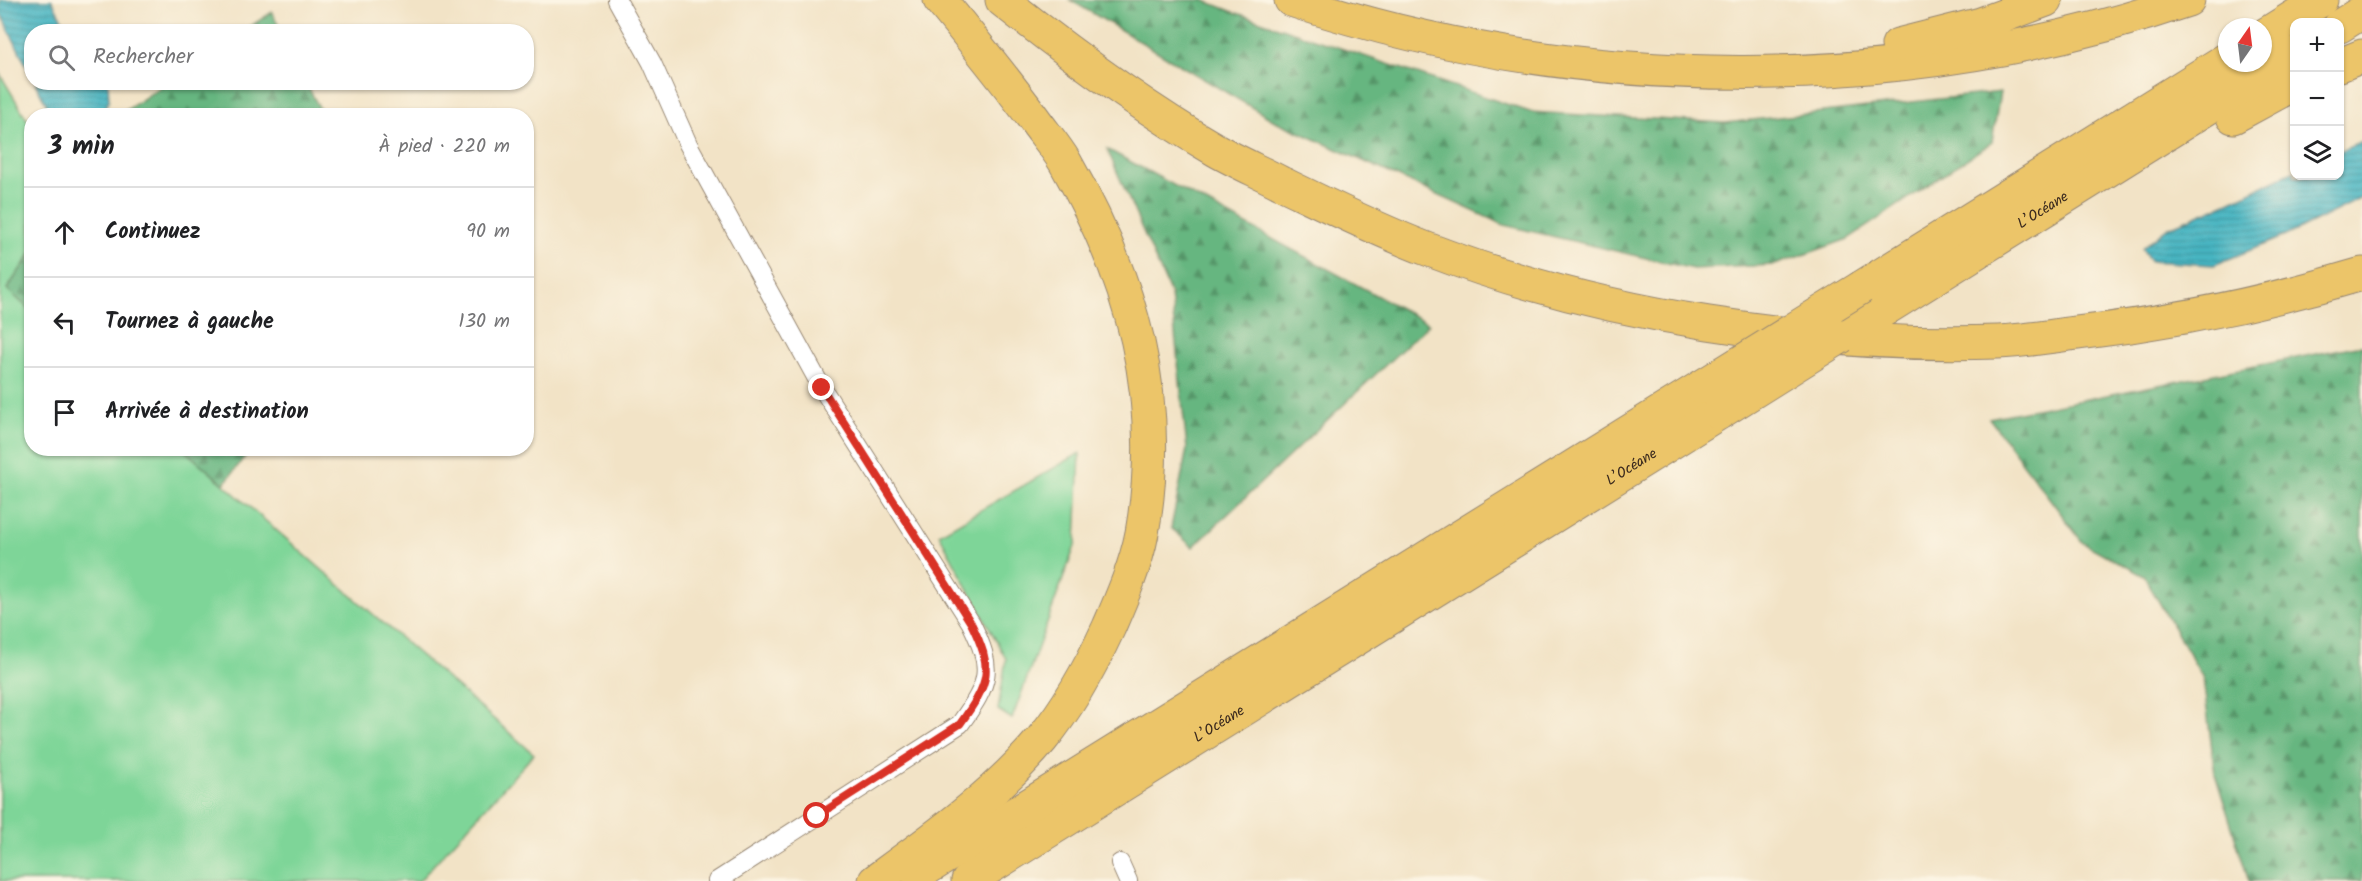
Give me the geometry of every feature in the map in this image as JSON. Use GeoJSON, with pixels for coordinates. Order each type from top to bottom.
{"type":"FeatureCollection","features":[{"type":"Feature","properties":{"kind":"highway"},"geometry":{"type":"LineString","coordinates":[[875,881],[937,836],[997,784],[1041,740],[1066,707],[1098,651],[1125,592],[1142,534],[1149,473],[1151,422],[1142,356],[1128,301],[1103,234],[1063,159],[1000,73],[940,0]]}},
{"type":"Feature","properties":{"kind":"highway"},"geometry":{"type":"LineString","coordinates":[[1002,0],[1075,58],[1217,150],[1324,204],[1437,253],[1516,279],[1635,309],[1738,327],[1869,341],[2001,342],[2125,328],[2212,312],[2318,288],[2362,274]]}},
{"type":"Feature","properties":{"kind":"highway"},"geometry":{"type":"LineString","coordinates":[[1291,0],[1360,21],[1478,48],[1587,64],[1679,70],[1799,73],[1882,68],[2038,42],[2137,17],[2188,0]]}},
{"type":"Feature","properties":{"kind":"highway"},"geometry":{"type":"LineString","coordinates":[[1679,70],[1728,57],[1799,57],[1878,50],[1981,24],[2046,0]]}},
{"type":"Feature","properties":{"kind":"highway"},"geometry":{"type":"LineString","coordinates":[[2272,30],[2321,0]]}},
{"type":"Feature","properties":{"kind":"highway"},"geometry":{"type":"LineString","coordinates":[[2344,23],[2362,12]]}},
{"type":"Feature","properties":{"kind":"highway"},"geometry":{"type":"LineString","coordinates":[[2344,63],[2362,56]]}},
{"type":"Feature","properties":{"kind":"highway","name":"L’Océane"},"geometry":{"type":"LineString","coordinates":[[1870,300],[2040,213],[2290,57]]}},
{"type":"Feature","properties":{"kind":"highway","name":"L’Océane"},"geometry":{"type":"LineString","coordinates":[[968,881],[1710,400],[1870,300],[2218,65]]}},
{"type":"Feature","properties":{"kind":"highway"},"geometry":{"type":"LineString","coordinates":[[2040,213],[2087,202],[2290,87]]}},
{"type":"Feature","properties":{"kind":"highway","name":"L’Océane"},"geometry":{"type":"LineString","coordinates":[[906,881],[1710,400]]}},
{"type":"Feature","properties":{"kind":"street"},"geometry":{"type":"LineString","coordinates":[[617,0],[652,63],[688,144],[822,388],[971,623],[984,649],[987,676],[976,702],[960,724],[717,881]]}},
{"type":"Feature","properties":{"kind":"street"},"geometry":{"type":"LineString","coordinates":[[1120,863],[1128,881]]}},
{"type":"Feature","properties":{"kind":"green space"},"geometry":{"type":"Polygon","coordinates":[[[1070,0],[1203,0],[1530,112],[1725,123],[2000,92],[1992,142],[1848,239],[1775,265],[1693,269],[1504,225],[1273,120],[1070,0]]]}},
{"type":"Feature","properties":{"kind":"green space"},"geometry":{"type":"Polygon","coordinates":[[[272,12],[278,24],[254,24],[272,12]]]}},
{"type":"Feature","properties":{"kind":"green space"},"geometry":{"type":"Polygon","coordinates":[[[0,74],[24,114],[24,264],[7,289],[24,305],[24,456],[191,456],[534,754],[419,881],[0,881],[0,74]]]}},
{"type":"Feature","properties":{"kind":"green space"},"geometry":{"type":"Polygon","coordinates":[[[156,90],[310,90],[319,108],[129,108],[156,90]]]}},
{"type":"Feature","properties":{"kind":"green space"},"geometry":{"type":"Polygon","coordinates":[[[1107,149],[1429,324],[1193,547],[1171,528],[1187,449],[1171,295],[1107,149]]]}},
{"type":"Feature","properties":{"kind":"green space"},"geometry":{"type":"Polygon","coordinates":[[[24,264],[24,305],[7,289],[24,264]]]}},
{"type":"Feature","properties":{"kind":"green space"},"geometry":{"type":"Polygon","coordinates":[[[2362,345],[2362,881],[2249,881],[2215,774],[2203,678],[2144,576],[2083,543],[1989,418],[2362,345]]]}},
{"type":"Feature","properties":{"kind":"green space"},"geometry":{"type":"Polygon","coordinates":[[[1080,453],[1076,543],[1012,719],[998,710],[1006,659],[939,534],[1080,453]]]}},
{"type":"Feature","properties":{"kind":"green space"},"geometry":{"type":"Polygon","coordinates":[[[191,456],[246,456],[224,484],[191,456]]]}},
{"type":"Feature","properties":{"kind":"water"},"geometry":{"type":"Polygon","coordinates":[[[0,0],[52,0],[64,24],[24,24],[24,61],[0,12],[0,0]]]}},
{"type":"Feature","properties":{"kind":"water"},"geometry":{"type":"Polygon","coordinates":[[[39,90],[108,90],[109,101],[105,108],[48,108],[39,90]]]}},
{"type":"Feature","properties":{"kind":"water"},"geometry":{"type":"Polygon","coordinates":[[[2362,142],[2362,198],[2285,236],[2214,265],[2150,261],[2142,248],[2167,228],[2290,173],[2290,180],[2344,180],[2344,149],[2362,142]]]}},
{"type":"Feature","properties":{"kind":"route"},"geometry":{"type":"LineString","coordinates":[[817,816],[960,724],[976,702],[987,676],[984,649],[971,623],[822,388]]}}]}
